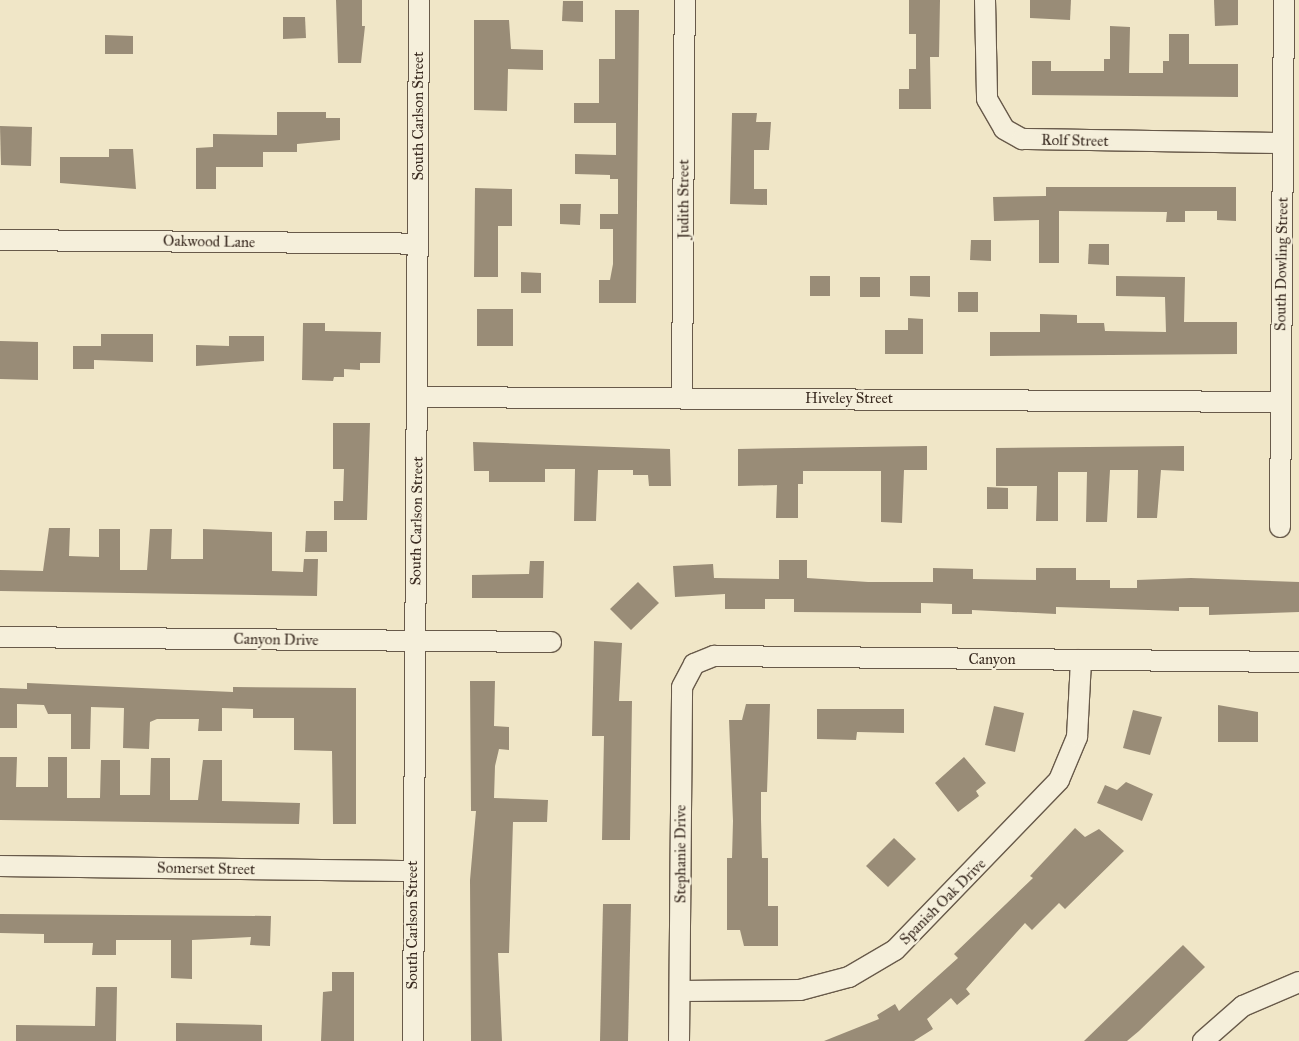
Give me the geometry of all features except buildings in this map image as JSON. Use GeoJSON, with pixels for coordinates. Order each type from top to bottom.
{"type":"FeatureCollection","features":[{"type":"Feature","properties":{"kind":"street","name":"South Carlson Street"},"geometry":{"type":"LineString","coordinates":[[414,1041],[412,871],[419,397],[419,0]]}},
{"type":"Feature","properties":{"kind":"street","name":"Judith Street"},"geometry":{"type":"LineString","coordinates":[[682,398],[685,0]]}},
{"type":"Feature","properties":{"kind":"street","name":"Rolf Street"},"geometry":{"type":"LineString","coordinates":[[985,0],[987,99],[1004,129],[1022,139],[1283,143]]}},
{"type":"Feature","properties":{"kind":"street","name":"South Dowling Street"},"geometry":{"type":"LineString","coordinates":[[1280,527],[1284,0]]}},
{"type":"Feature","properties":{"kind":"street","name":"Oakwood Lane"},"geometry":{"type":"LineString","coordinates":[[0,240],[418,244]]}},
{"type":"Feature","properties":{"kind":"street","name":"Hiveley Street"},"geometry":{"type":"LineString","coordinates":[[419,397],[1280,402]]}},
{"type":"Feature","properties":{"kind":"street","name":"Canyon Drive"},"geometry":{"type":"LineString","coordinates":[[0,637],[551,642]]}},
{"type":"Feature","properties":{"kind":"street","name":"Canyon"},"geometry":{"type":"LineString","coordinates":[[690,669],[714,656],[1299,662]]}},
{"type":"Feature","properties":{"kind":"street","name":"Spanish Oak Drive"},"geometry":{"type":"LineString","coordinates":[[680,991],[800,990],[849,977],[895,950],[1059,780],[1077,737],[1081,660]]}},
{"type":"Feature","properties":{"kind":"street","name":"Stephanie Drive"},"geometry":{"type":"LineString","coordinates":[[679,1041],[682,687],[690,669]]}},
{"type":"Feature","properties":{"kind":"street","name":"Somerset Street"},"geometry":{"type":"LineString","coordinates":[[0,866],[412,871]]}},
{"type":"Feature","properties":{"kind":"street"},"geometry":{"type":"LineString","coordinates":[[1203,1041],[1243,1006],[1299,982]]}}]}
